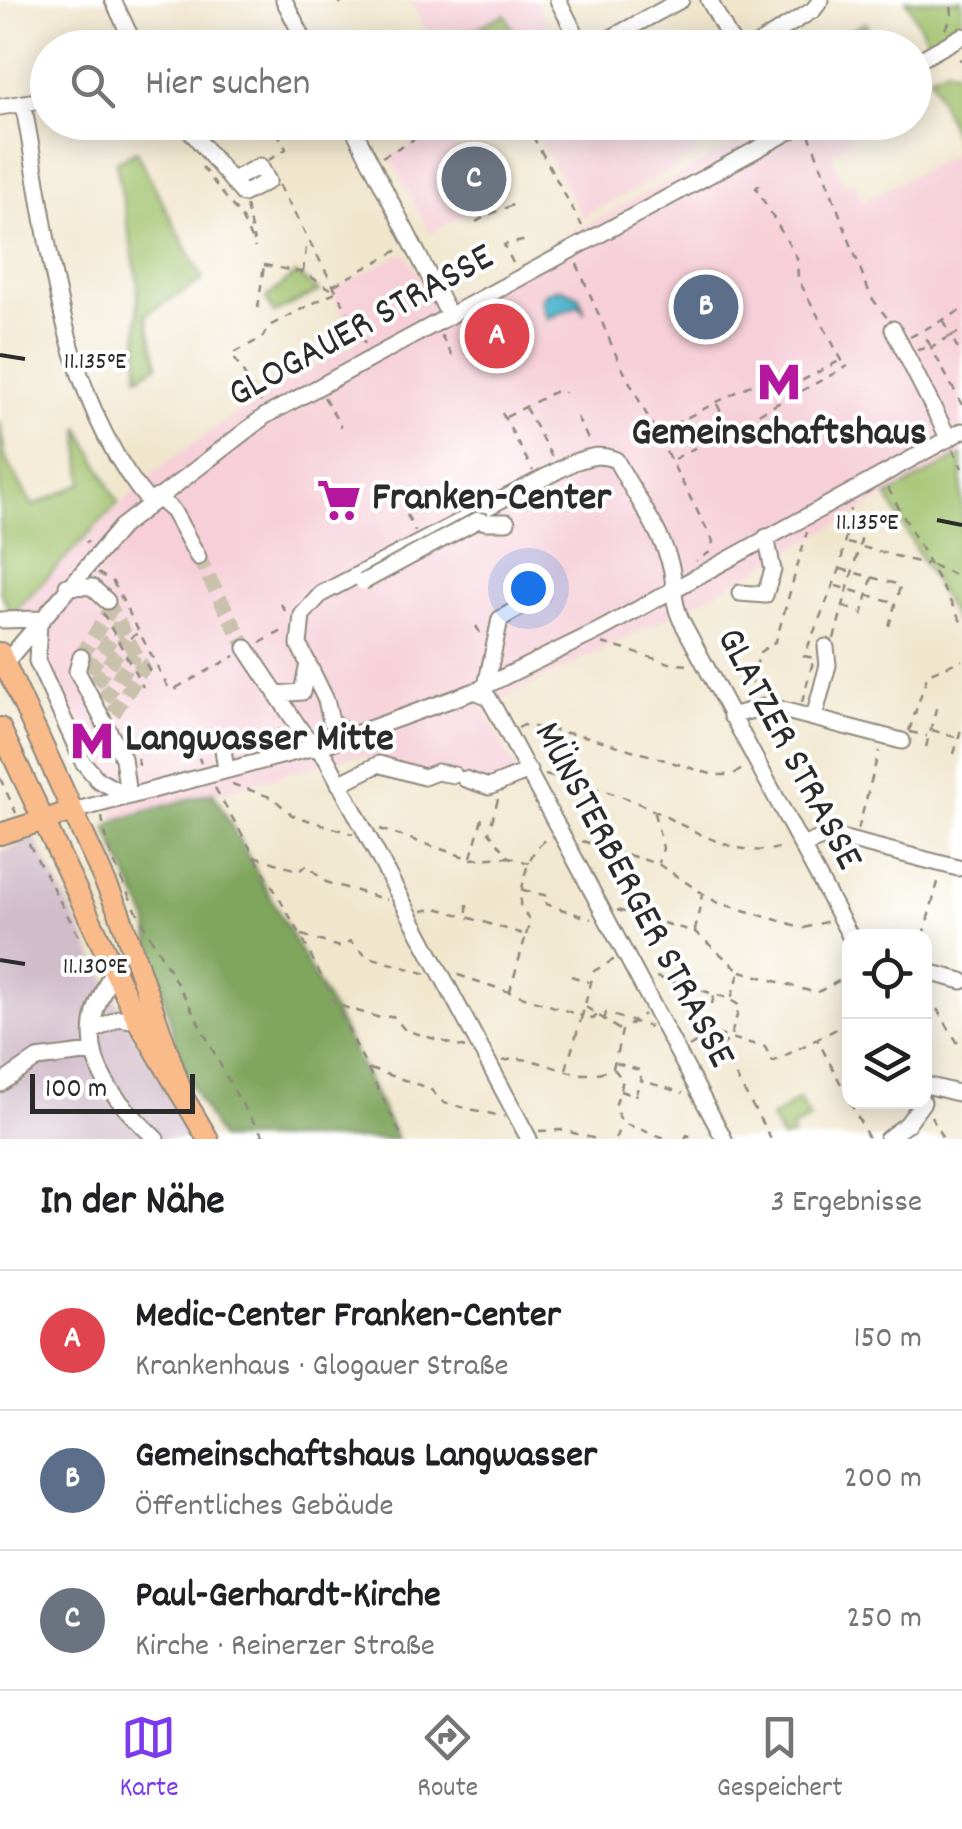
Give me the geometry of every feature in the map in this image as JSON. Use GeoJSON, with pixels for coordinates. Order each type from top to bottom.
{"type":"FeatureCollection","features":[{"type":"Feature","properties":{"kind":"main road"},"geometry":{"type":"LineString","coordinates":[[2,661],[133,947],[182,1093]]}},
{"type":"Feature","properties":{"kind":"main road"},"geometry":{"type":"LineString","coordinates":[[0,728],[138,1021],[208,1139]]}},
{"type":"Feature","properties":{"kind":"main road"},"geometry":{"type":"LineString","coordinates":[[0,834],[74,811]]}},
{"type":"Feature","properties":{"kind":"street"},"geometry":{"type":"LineString","coordinates":[[114,0],[128,30]]}},
{"type":"Feature","properties":{"kind":"street"},"geometry":{"type":"LineString","coordinates":[[284,0],[299,30]]}},
{"type":"Feature","properties":{"kind":"street"},"geometry":{"type":"LineString","coordinates":[[558,0],[573,30]]}},
{"type":"Feature","properties":{"kind":"street"},"geometry":{"type":"LineString","coordinates":[[625,30],[682,0]]}},
{"type":"Feature","properties":{"kind":"street"},"geometry":{"type":"LineString","coordinates":[[708,0],[724,30]]}},
{"type":"Feature","properties":{"kind":"street"},"geometry":{"type":"LineString","coordinates":[[780,30],[813,10],[821,0]]}},
{"type":"Feature","properties":{"kind":"street"},"geometry":{"type":"LineString","coordinates":[[932,57],[961,48]]}},
{"type":"Feature","properties":{"kind":"street"},"geometry":{"type":"LineString","coordinates":[[0,107],[30,102]]}},
{"type":"Feature","properties":{"kind":"street"},"geometry":{"type":"LineString","coordinates":[[23,103],[30,138]]}},
{"type":"Feature","properties":{"kind":"street"},"geometry":{"type":"LineString","coordinates":[[30,140],[77,372],[106,438],[154,500],[172,511],[198,558]]}},
{"type":"Feature","properties":{"kind":"street"},"geometry":{"type":"LineString","coordinates":[[198,140],[243,194],[264,173]]}},
{"type":"Feature","properties":{"kind":"street"},"geometry":{"type":"LineString","coordinates":[[360,140],[449,315]]}},
{"type":"Feature","properties":{"kind":"street","name":"GLOGAUER STRASSE"},"geometry":{"type":"LineString","coordinates":[[2,661],[120,527],[277,408],[590,239],[759,140]]}},
{"type":"Feature","properties":{"kind":"street"},"geometry":{"type":"LineString","coordinates":[[232,180],[264,173]]}},
{"type":"Feature","properties":{"kind":"street"},"geometry":{"type":"LineString","coordinates":[[74,811],[204,770],[229,777],[480,688],[670,592],[955,435],[899,340]]}},
{"type":"Feature","properties":{"kind":"street","name":"GLATZER STRASSE"},"geometry":{"type":"LineString","coordinates":[[483,519],[574,462],[597,454],[616,460],[670,564],[670,592],[702,662],[738,713],[756,763],[846,929]]}},
{"type":"Feature","properties":{"kind":"street"},"geometry":{"type":"LineString","coordinates":[[350,736],[331,721],[298,628],[315,599],[483,519]]}},
{"type":"Feature","properties":{"kind":"street"},"geometry":{"type":"LineString","coordinates":[[315,599],[362,582],[478,520],[507,522]]}},
{"type":"Feature","properties":{"kind":"street"},"geometry":{"type":"LineString","coordinates":[[740,593],[765,596],[773,570],[766,537]]}},
{"type":"Feature","properties":{"kind":"street"},"geometry":{"type":"LineString","coordinates":[[67,586],[92,586],[103,603]]}},
{"type":"Feature","properties":{"kind":"street"},"geometry":{"type":"LineString","coordinates":[[480,688],[500,618],[541,595]]}},
{"type":"Feature","properties":{"kind":"street"},"geometry":{"type":"LineString","coordinates":[[315,599],[334,607]]}},
{"type":"Feature","properties":{"kind":"street"},"geometry":{"type":"LineString","coordinates":[[0,620],[40,618],[37,661],[84,762],[98,780],[128,796]]}},
{"type":"Feature","properties":{"kind":"street"},"geometry":{"type":"LineString","coordinates":[[806,715],[828,665],[826,647]]}},
{"type":"Feature","properties":{"kind":"street"},"geometry":{"type":"LineString","coordinates":[[246,648],[339,784],[529,1138]]}},
{"type":"Feature","properties":{"kind":"street"},"geometry":{"type":"LineString","coordinates":[[276,694],[302,692],[308,664]]}},
{"type":"Feature","properties":{"kind":"street","name":"MÜNSTERBERGER STRASSE"},"geometry":{"type":"LineString","coordinates":[[480,688],[529,770],[724,1139]]}},
{"type":"Feature","properties":{"kind":"street"},"geometry":{"type":"LineString","coordinates":[[95,692],[128,772],[128,796]]}},
{"type":"Feature","properties":{"kind":"street"},"geometry":{"type":"LineString","coordinates":[[738,713],[767,706],[883,736],[905,736]]}},
{"type":"Feature","properties":{"kind":"street"},"geometry":{"type":"LineString","coordinates":[[222,749],[229,777]]}},
{"type":"Feature","properties":{"kind":"street"},"geometry":{"type":"LineString","coordinates":[[339,784],[379,764],[424,777],[437,772],[489,787],[529,770]]}},
{"type":"Feature","properties":{"kind":"street"},"geometry":{"type":"LineString","coordinates":[[800,843],[830,836],[951,866]]}},
{"type":"Feature","properties":{"kind":"street"},"geometry":{"type":"LineString","coordinates":[[112,968],[95,1012],[92,1052],[102,1079],[151,1137]]}},
{"type":"Feature","properties":{"kind":"street"},"geometry":{"type":"LineString","coordinates":[[932,973],[962,981]]}},
{"type":"Feature","properties":{"kind":"street"},"geometry":{"type":"LineString","coordinates":[[94,1032],[120,1018],[138,1021]]}},
{"type":"Feature","properties":{"kind":"street"},"geometry":{"type":"LineString","coordinates":[[0,1084],[38,1059],[92,1052]]}},
{"type":"Feature","properties":{"kind":"street"},"geometry":{"type":"LineString","coordinates":[[932,1096],[962,1094]]}},
{"type":"Feature","properties":{"kind":"street"},"geometry":{"type":"LineString","coordinates":[[887,1139],[907,1124],[917,1109]]}},
{"type":"Feature","properties":{"kind":"path"},"geometry":{"type":"LineString","coordinates":[[281,140],[286,149],[264,173],[275,177],[365,344]]}},
{"type":"Feature","properties":{"kind":"path"},"geometry":{"type":"LineString","coordinates":[[372,163],[413,140]]}},
{"type":"Feature","properties":{"kind":"path"},"geometry":{"type":"LineString","coordinates":[[535,140],[590,239]]}},
{"type":"Feature","properties":{"kind":"path"},"geometry":{"type":"LineString","coordinates":[[812,140],[871,298],[899,340],[924,351],[962,330]]}},
{"type":"Feature","properties":{"kind":"path"},"geometry":{"type":"LineString","coordinates":[[212,156],[200,165],[241,216],[256,248],[243,194]]}},
{"type":"Feature","properties":{"kind":"path"},"geometry":{"type":"LineString","coordinates":[[673,460],[847,367],[798,279],[797,258],[756,188],[759,186]]}},
{"type":"Feature","properties":{"kind":"path"},"geometry":{"type":"LineString","coordinates":[[476,222],[512,205]]}},
{"type":"Feature","properties":{"kind":"path"},"geometry":{"type":"LineString","coordinates":[[304,273],[308,238]]}},
{"type":"Feature","properties":{"kind":"path"},"geometry":{"type":"LineString","coordinates":[[513,262],[504,245],[531,239]]}},
{"type":"Feature","properties":{"kind":"path"},"geometry":{"type":"LineString","coordinates":[[333,285],[385,254],[414,243]]}},
{"type":"Feature","properties":{"kind":"path"},"geometry":{"type":"LineString","coordinates":[[570,250],[619,362],[713,541],[710,552],[696,561]]}},
{"type":"Feature","properties":{"kind":"path"},"geometry":{"type":"LineString","coordinates":[[258,308],[264,265],[304,273],[336,291]]}},
{"type":"Feature","properties":{"kind":"path"},"geometry":{"type":"LineString","coordinates":[[262,338],[269,326],[336,291]]}},
{"type":"Feature","properties":{"kind":"path"},"geometry":{"type":"LineString","coordinates":[[490,307],[497,325],[508,328]]}},
{"type":"Feature","properties":{"kind":"path"},"geometry":{"type":"LineString","coordinates":[[899,340],[962,310]]}},
{"type":"Feature","properties":{"kind":"path"},"geometry":{"type":"LineString","coordinates":[[943,320],[958,349]]}},
{"type":"Feature","properties":{"kind":"path"},"geometry":{"type":"LineString","coordinates":[[517,330],[530,334]]}},
{"type":"Feature","properties":{"kind":"path"},"geometry":{"type":"LineString","coordinates":[[922,331],[962,404]]}},
{"type":"Feature","properties":{"kind":"path"},"geometry":{"type":"LineString","coordinates":[[440,333],[456,363]]}},
{"type":"Feature","properties":{"kind":"path"},"geometry":{"type":"LineString","coordinates":[[256,341],[232,354],[261,403]]}},
{"type":"Feature","properties":{"kind":"path"},"geometry":{"type":"LineString","coordinates":[[658,432],[756,382],[781,392],[841,359]]}},
{"type":"Feature","properties":{"kind":"path"},"geometry":{"type":"LineString","coordinates":[[533,473],[503,415],[558,390]]}},
{"type":"Feature","properties":{"kind":"path"},"geometry":{"type":"LineString","coordinates":[[324,396],[341,427]]}},
{"type":"Feature","properties":{"kind":"path"},"geometry":{"type":"LineString","coordinates":[[716,402],[730,430]]}},
{"type":"Feature","properties":{"kind":"path"},"geometry":{"type":"LineString","coordinates":[[525,407],[554,462]]}},
{"type":"Feature","properties":{"kind":"path"},"geometry":{"type":"LineString","coordinates":[[577,416],[590,443]]}},
{"type":"Feature","properties":{"kind":"path"},"geometry":{"type":"LineString","coordinates":[[955,435],[962,468]]}},
{"type":"Feature","properties":{"kind":"path"},"geometry":{"type":"LineString","coordinates":[[667,448],[673,443]]}},
{"type":"Feature","properties":{"kind":"path"},"geometry":{"type":"LineString","coordinates":[[888,488],[962,623]]}},
{"type":"Feature","properties":{"kind":"path"},"geometry":{"type":"LineString","coordinates":[[806,715],[814,658],[804,656],[809,634],[840,569],[850,508]]}},
{"type":"Feature","properties":{"kind":"path"},"geometry":{"type":"LineString","coordinates":[[406,515],[416,534]]}},
{"type":"Feature","properties":{"kind":"path"},"geometry":{"type":"LineString","coordinates":[[826,647],[833,641],[864,529]]}},
{"type":"Feature","properties":{"kind":"path"},"geometry":{"type":"LineString","coordinates":[[738,713],[760,652],[776,641],[808,532]]}},
{"type":"Feature","properties":{"kind":"path"},"geometry":{"type":"LineString","coordinates":[[846,543],[925,564],[930,562],[962,578]]}},
{"type":"Feature","properties":{"kind":"path"},"geometry":{"type":"LineString","coordinates":[[840,569],[901,582],[890,626]]}},
{"type":"Feature","properties":{"kind":"path"},"geometry":{"type":"LineString","coordinates":[[842,607],[862,614],[873,576]]}},
{"type":"Feature","properties":{"kind":"path"},"geometry":{"type":"LineString","coordinates":[[834,586],[896,603]]}},
{"type":"Feature","properties":{"kind":"path"},"geometry":{"type":"LineString","coordinates":[[103,603],[142,687]]}},
{"type":"Feature","properties":{"kind":"path"},"geometry":{"type":"LineString","coordinates":[[130,638],[140,633],[169,689],[178,689]]}},
{"type":"Feature","properties":{"kind":"path"},"geometry":{"type":"LineString","coordinates":[[597,642],[681,666],[702,662]]}},
{"type":"Feature","properties":{"kind":"path"},"geometry":{"type":"LineString","coordinates":[[151,655],[158,652]]}},
{"type":"Feature","properties":{"kind":"path"},"geometry":{"type":"LineString","coordinates":[[929,737],[905,736],[922,681],[936,668],[962,660]]}},
{"type":"Feature","properties":{"kind":"path"},"geometry":{"type":"LineString","coordinates":[[146,664],[152,673]]}},
{"type":"Feature","properties":{"kind":"path"},"geometry":{"type":"LineString","coordinates":[[926,746],[938,705]]}},
{"type":"Feature","properties":{"kind":"path"},"geometry":{"type":"LineString","coordinates":[[508,734],[524,726],[588,737],[714,775],[732,775],[756,763]]}},
{"type":"Feature","properties":{"kind":"path"},"geometry":{"type":"LineString","coordinates":[[187,728],[204,770],[300,934],[403,1139]]}},
{"type":"Feature","properties":{"kind":"path"},"geometry":{"type":"LineString","coordinates":[[931,730],[959,738]]}},
{"type":"Feature","properties":{"kind":"path"},"geometry":{"type":"LineString","coordinates":[[954,754],[961,730]]}},
{"type":"Feature","properties":{"kind":"path"},"geometry":{"type":"LineString","coordinates":[[855,842],[883,736]]}},
{"type":"Feature","properties":{"kind":"path"},"geometry":{"type":"LineString","coordinates":[[135,754],[141,771]]}},
{"type":"Feature","properties":{"kind":"path"},"geometry":{"type":"LineString","coordinates":[[529,770],[624,797],[694,832],[765,854],[800,843]]}},
{"type":"Feature","properties":{"kind":"path"},"geometry":{"type":"LineString","coordinates":[[229,777],[273,798],[292,815],[355,835],[382,828],[470,859],[509,857],[529,862]]}},
{"type":"Feature","properties":{"kind":"path"},"geometry":{"type":"LineString","coordinates":[[0,778],[89,956]]}},
{"type":"Feature","properties":{"kind":"path"},"geometry":{"type":"LineString","coordinates":[[498,797],[488,832],[509,857]]}},
{"type":"Feature","properties":{"kind":"path"},"geometry":{"type":"LineString","coordinates":[[654,812],[663,848],[658,864]]}},
{"type":"Feature","properties":{"kind":"path"},"geometry":{"type":"LineString","coordinates":[[102,817],[113,856],[153,936],[244,1107],[266,1139]]}},
{"type":"Feature","properties":{"kind":"path"},"geometry":{"type":"LineString","coordinates":[[470,859],[482,818],[490,821]]}},
{"type":"Feature","properties":{"kind":"path"},"geometry":{"type":"LineString","coordinates":[[510,992],[530,921],[520,905],[529,862],[534,848],[556,833],[658,864],[702,894],[804,928],[840,917]]}},
{"type":"Feature","properties":{"kind":"path"},"geometry":{"type":"LineString","coordinates":[[255,856],[299,871],[307,865],[326,882],[407,906],[467,916],[526,936]]}},
{"type":"Feature","properties":{"kind":"path"},"geometry":{"type":"LineString","coordinates":[[926,929],[951,866]]}},
{"type":"Feature","properties":{"kind":"path"},"geometry":{"type":"LineString","coordinates":[[522,890],[548,896],[546,904],[611,926]]}},
{"type":"Feature","properties":{"kind":"path"},"geometry":{"type":"LineString","coordinates":[[695,932],[702,894]]}},
{"type":"Feature","properties":{"kind":"path"},"geometry":{"type":"LineString","coordinates":[[467,904],[467,916]]}},
{"type":"Feature","properties":{"kind":"path"},"geometry":{"type":"LineString","coordinates":[[600,904],[695,932],[740,971],[816,993],[842,979]]}},
{"type":"Feature","properties":{"kind":"path"},"geometry":{"type":"LineString","coordinates":[[300,934],[340,946],[350,941],[366,956],[510,992],[593,1019],[597,1015]]}},
{"type":"Feature","properties":{"kind":"path"},"geometry":{"type":"LineString","coordinates":[[566,1071],[594,971],[627,953]]}},
{"type":"Feature","properties":{"kind":"path"},"geometry":{"type":"LineString","coordinates":[[518,960],[524,962]]}},
{"type":"Feature","properties":{"kind":"path"},"geometry":{"type":"LineString","coordinates":[[637,971],[730,999],[740,1006],[730,1038],[720,1048]]}},
{"type":"Feature","properties":{"kind":"path"},"geometry":{"type":"LineString","coordinates":[[730,999],[740,971]]}},
{"type":"Feature","properties":{"kind":"path"},"geometry":{"type":"LineString","coordinates":[[571,976],[590,982]]}},
{"type":"Feature","properties":{"kind":"path"},"geometry":{"type":"LineString","coordinates":[[712,1004],[714,994]]}},
{"type":"Feature","properties":{"kind":"path"},"geometry":{"type":"LineString","coordinates":[[338,1006],[380,1018],[387,1014],[405,1030],[469,1049],[481,1047]]}},
{"type":"Feature","properties":{"kind":"path"},"geometry":{"type":"LineString","coordinates":[[584,1006],[622,1032]]}},
{"type":"Feature","properties":{"kind":"path"},"geometry":{"type":"LineString","coordinates":[[656,1007],[622,1032],[614,1066],[623,1080],[615,1106],[622,1123],[669,1139]]}},
{"type":"Feature","properties":{"kind":"path"},"geometry":{"type":"LineString","coordinates":[[937,1009],[962,1050]]}},
{"type":"Feature","properties":{"kind":"path"},"geometry":{"type":"LineString","coordinates":[[604,1020],[606,1012],[670,1033]]}},
{"type":"Feature","properties":{"kind":"path"},"geometry":{"type":"LineString","coordinates":[[681,1052],[712,1033],[764,1047],[773,1062],[842,1026]]}},
{"type":"Feature","properties":{"kind":"path"},"geometry":{"type":"LineString","coordinates":[[712,1033],[771,1139]]}},
{"type":"Feature","properties":{"kind":"path"},"geometry":{"type":"LineString","coordinates":[[817,1039],[842,1087]]}},
{"type":"Feature","properties":{"kind":"path"},"geometry":{"type":"LineString","coordinates":[[820,1060],[826,1056]]}},
{"type":"Feature","properties":{"kind":"path"},"geometry":{"type":"LineString","coordinates":[[493,1068],[517,1058],[592,1078],[614,1066],[642,1071],[635,1096],[620,1091]]}},
{"type":"Feature","properties":{"kind":"path"},"geometry":{"type":"LineString","coordinates":[[366,1068],[429,1088],[444,1103],[500,1120],[515,1112]]}},
{"type":"Feature","properties":{"kind":"path"},"geometry":{"type":"LineString","coordinates":[[640,1080],[704,1098]]}},
{"type":"Feature","properties":{"kind":"path"},"geometry":{"type":"LineString","coordinates":[[832,1083],[838,1080]]}},
{"type":"Feature","properties":{"kind":"path"},"geometry":{"type":"LineString","coordinates":[[854,1109],[870,1139]]}},
{"type":"Feature","properties":{"kind":"path"},"geometry":{"type":"LineString","coordinates":[[930,1109],[943,1139]]}},
{"type":"Feature","properties":{"kind":"path"},"geometry":{"type":"LineString","coordinates":[[614,1139],[622,1123]]}},
{"type":"Feature","properties":{"kind":"path"},"geometry":{"type":"LineString","coordinates":[[529,1138],[544,1129],[596,1139]]}},
{"type":"Feature","properties":{"kind":"path"},"geometry":{"type":"LineString","coordinates":[[685,1139],[686,1135],[698,1139]]}},
{"type":"Feature","properties":{"kind":"shaded area"},"geometry":{"type":"Polygon","coordinates":[[[410,0],[534,0],[551,30],[425,30],[410,0]]]}},
{"type":"Feature","properties":{"kind":"shaded area"},"geometry":{"type":"Polygon","coordinates":[[[419,140],[454,140],[461,154],[448,161],[474,209],[430,233],[389,156],[419,140]]]}},
{"type":"Feature","properties":{"kind":"shaded area"},"geometry":{"type":"Polygon","coordinates":[[[540,140],[691,140],[698,155],[582,218],[540,140]]]}},
{"type":"Feature","properties":{"kind":"shaded area"},"geometry":{"type":"Polygon","coordinates":[[[743,140],[849,140],[832,153],[843,185],[855,183],[862,202],[962,149],[962,455],[693,605],[484,708],[517,773],[485,790],[356,755],[117,820],[12,614],[152,473],[265,393],[357,342],[330,291],[405,252],[435,306],[743,140]]]}},
{"type":"Feature","properties":{"kind":"shaded area"},"geometry":{"type":"Polygon","coordinates":[[[35,838],[134,1036],[198,1139],[0,1139],[0,853],[35,838]]]}},
{"type":"Feature","properties":{"kind":"green space"},"geometry":{"type":"Polygon","coordinates":[[[906,0],[962,0],[962,27],[932,43],[932,30],[922,30],[906,0]]]}},
{"type":"Feature","properties":{"kind":"green space"},"geometry":{"type":"Polygon","coordinates":[[[505,14],[513,30],[473,30],[505,14]]]}},
{"type":"Feature","properties":{"kind":"green space"},"geometry":{"type":"Polygon","coordinates":[[[866,23],[870,30],[851,30],[866,23]]]}},
{"type":"Feature","properties":{"kind":"green space"},"geometry":{"type":"Polygon","coordinates":[[[947,68],[962,74],[960,150],[932,81],[932,75],[947,68]]]}},
{"type":"Feature","properties":{"kind":"green space"},"geometry":{"type":"Polygon","coordinates":[[[136,151],[203,280],[146,314],[158,365],[138,377],[138,283],[116,162],[136,151]]]}},
{"type":"Feature","properties":{"kind":"green space"},"geometry":{"type":"Polygon","coordinates":[[[296,274],[319,291],[274,313],[266,298],[296,274]]]}},
{"type":"Feature","properties":{"kind":"green space"},"geometry":{"type":"Polygon","coordinates":[[[0,420],[6,460],[33,506],[83,483],[79,426],[118,503],[12,614],[0,591],[0,420]]]}},
{"type":"Feature","properties":{"kind":"green space"},"geometry":{"type":"Polygon","coordinates":[[[962,455],[962,633],[887,496],[962,455]]]}},
{"type":"Feature","properties":{"kind":"green space"},"geometry":{"type":"Polygon","coordinates":[[[213,792],[341,1026],[397,1139],[220,1139],[184,1071],[150,949],[149,923],[106,828],[117,820],[213,792]]]}},
{"type":"Feature","properties":{"kind":"green space"},"geometry":{"type":"Polygon","coordinates":[[[799,1099],[810,1119],[791,1129],[793,1135],[782,1139],[771,1118],[799,1099]]]}},
{"type":"Feature","properties":{"kind":"water"},"geometry":{"type":"Polygon","coordinates":[[[560,288],[579,296],[585,313],[579,305],[547,319],[541,300],[546,292],[560,288]]]}},
{"type":"Feature","properties":{"kind":"tunnel"},"geometry":{"type":"LineString","coordinates":[[198,557],[246,648]]}},
{"type":"Feature","properties":{"kind":"tunnel"},"geometry":{"type":"LineString","coordinates":[[107,601],[143,668],[112,715]]}},
{"type":"Feature","properties":{"kind":"tunnel"},"geometry":{"type":"LineString","coordinates":[[81,657],[111,608]]}},
{"type":"Feature","properties":{"kind":"tunnel"},"geometry":{"type":"LineString","coordinates":[[89,671],[120,625]]}},
{"type":"Feature","properties":{"kind":"tunnel"},"geometry":{"type":"LineString","coordinates":[[95,683],[127,639]]}},
{"type":"Feature","properties":{"kind":"tunnel"},"geometry":{"type":"LineString","coordinates":[[104,699],[135,654]]}},
{"type":"Feature","properties":{"kind":"place","name":"Paul-Gerhardt-Kirche"},"geometry":{"type":"Point","coordinates":[474,179]}},
{"type":"Feature","properties":{"kind":"place","name":"Gemeinschaftshaus Langwasser"},"geometry":{"type":"Point","coordinates":[706,307]}},
{"type":"Feature","properties":{"kind":"place","name":"Medic-Center Franken-Center"},"geometry":{"type":"Point","coordinates":[497,336]}},
{"type":"Feature","properties":{"kind":"place","name":"Gemeinschaftshaus"},"geometry":{"type":"Point","coordinates":[779,382]}},
{"type":"Feature","properties":{"kind":"place","name":"Franken-Center"},"geometry":{"type":"Point","coordinates":[339,500]}},
{"type":"Feature","properties":{"kind":"place","name":"Langwasser Mitte"},"geometry":{"type":"Point","coordinates":[92,741]}}]}
